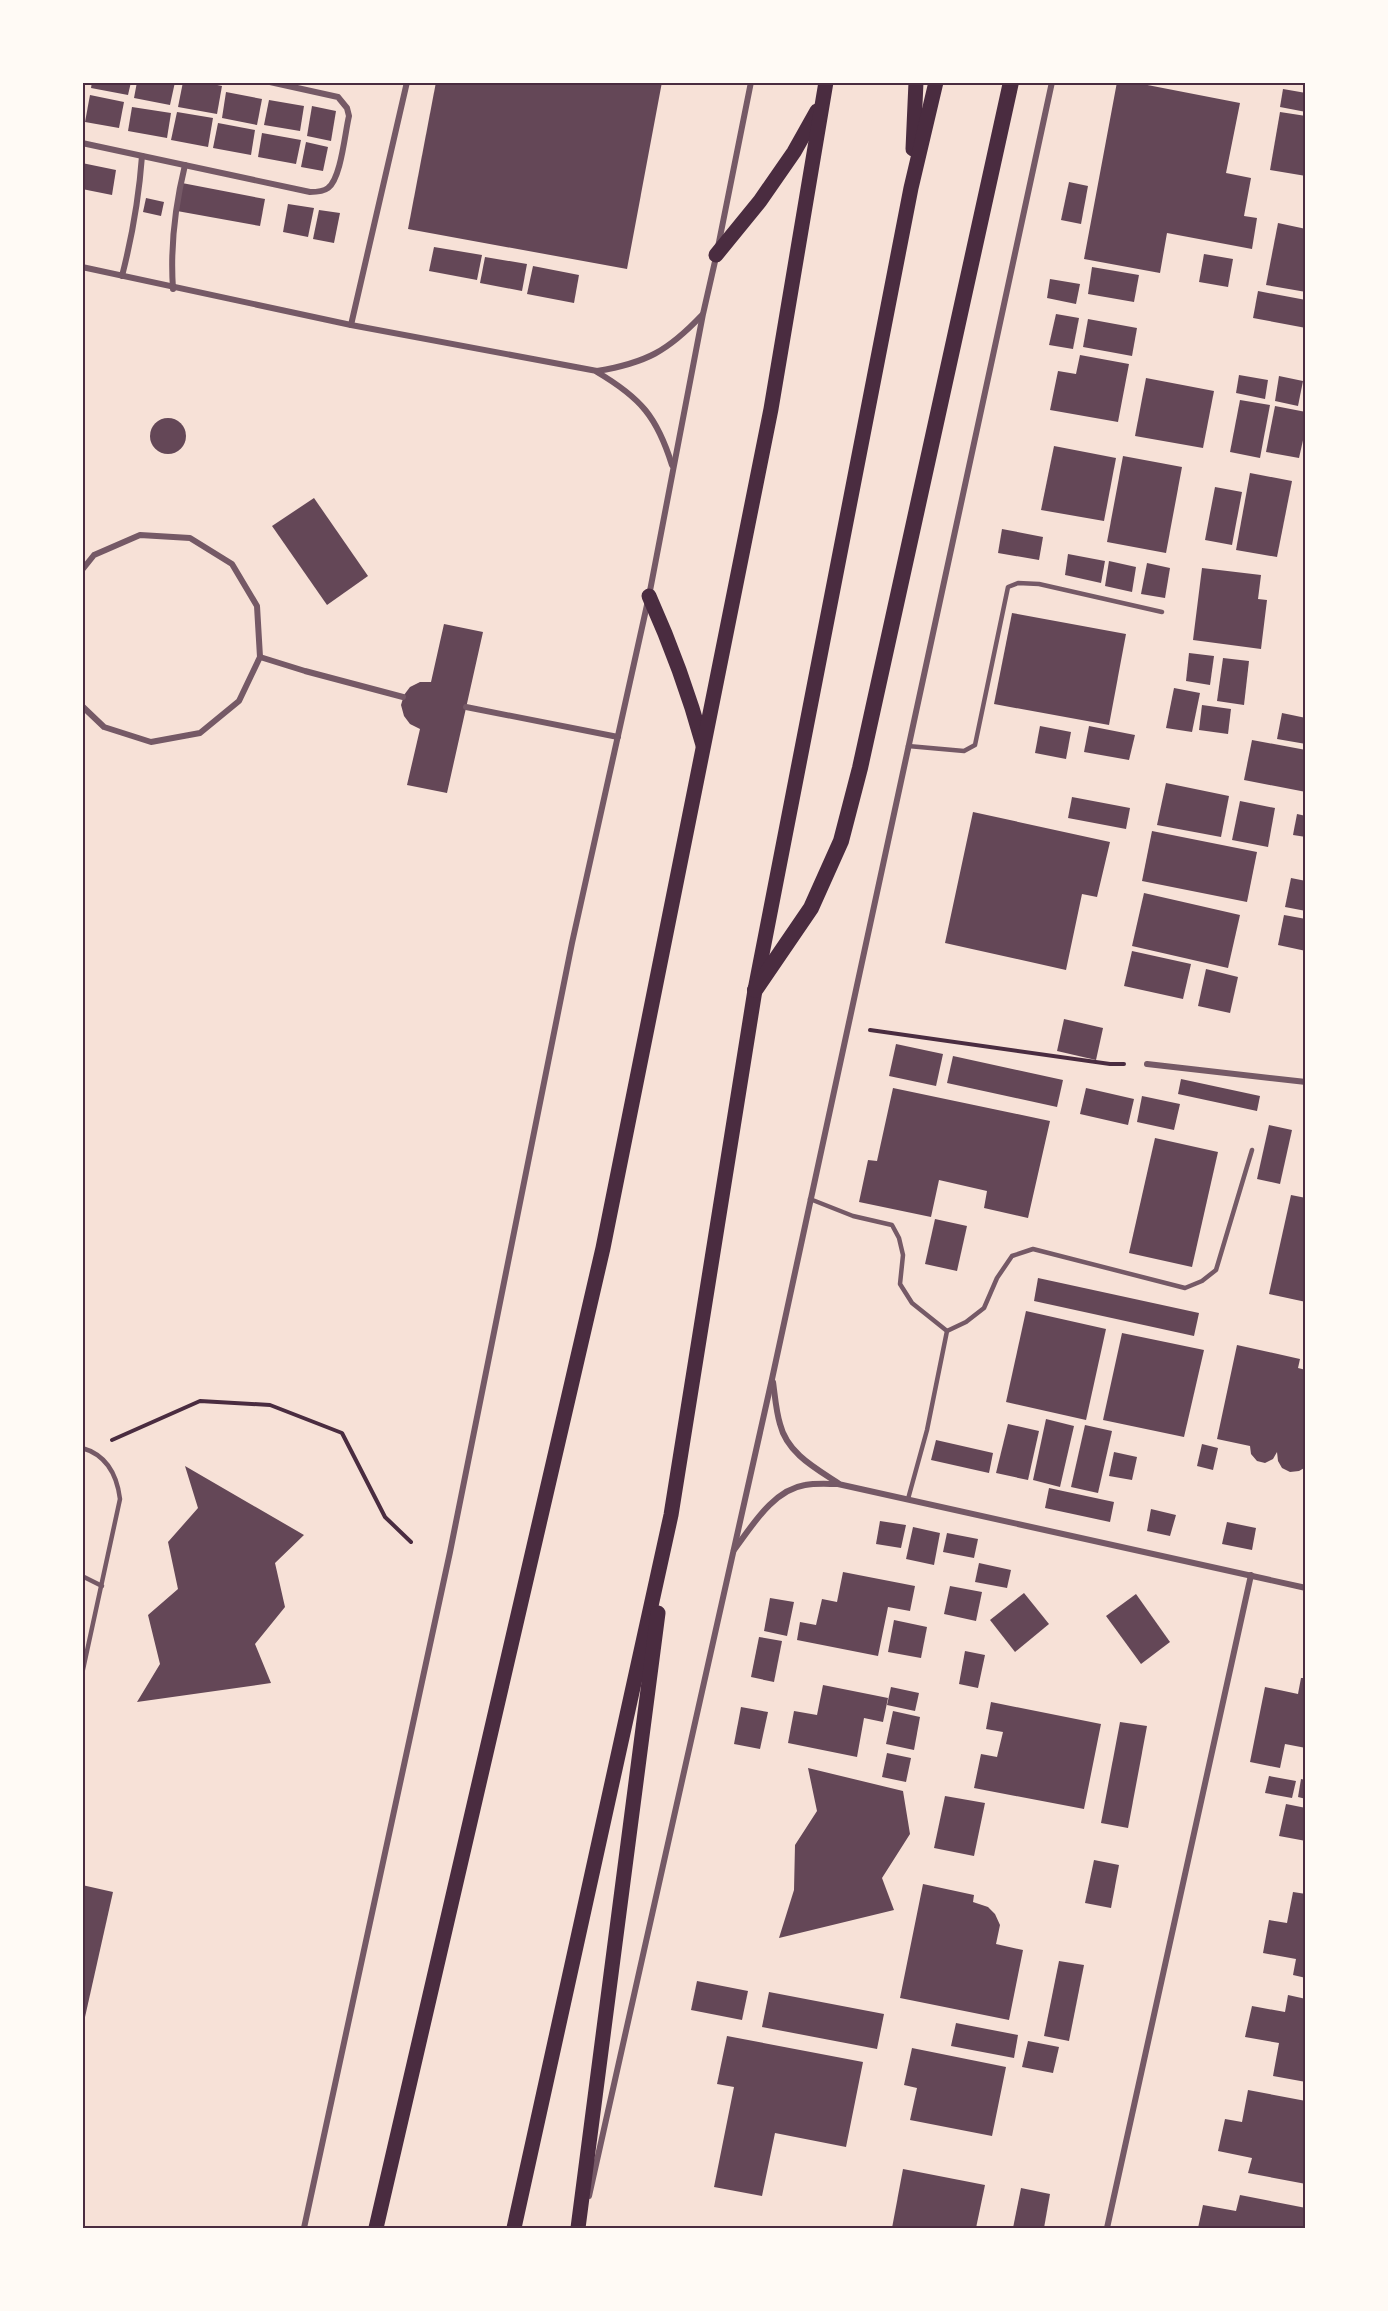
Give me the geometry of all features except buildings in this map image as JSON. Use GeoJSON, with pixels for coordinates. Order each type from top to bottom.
{"type":"FeatureCollection","features":[{"type":"Feature","properties":{"kind":"highway"},"geometry":{"type":"LineString","coordinates":[[755,990],[811,908],[841,841],[860,768],[1011,82]]}},
{"type":"Feature","properties":{"kind":"main road"},"geometry":{"type":"LineString","coordinates":[[376,2229],[603,1248],[771,409],[826,82]]}},
{"type":"Feature","properties":{"kind":"main road"},"geometry":{"type":"LineString","coordinates":[[911,188],[916,82]]}},
{"type":"Feature","properties":{"kind":"main road"},"geometry":{"type":"LineString","coordinates":[[580,2229],[671,1515],[755,990],[911,188],[936,82]]}},
{"type":"Feature","properties":{"kind":"main road"},"geometry":{"type":"LineString","coordinates":[[716,255],[760,201],[794,152],[823,101]]}},
{"type":"Feature","properties":{"kind":"main road"},"geometry":{"type":"LineString","coordinates":[[649,596],[672,646],[690,698],[704,751]]}},
{"type":"Feature","properties":{"kind":"main road"},"geometry":{"type":"LineString","coordinates":[[514,2229],[671,1515]]}},
{"type":"Feature","properties":{"kind":"street"},"geometry":{"type":"LineString","coordinates":[[82,143],[310,192],[319,192],[328,188],[335,182],[338,172],[349,116],[347,108],[338,97],[270,82]]}},
{"type":"Feature","properties":{"kind":"street"},"geometry":{"type":"LineString","coordinates":[[351,325],[408,82]]}},
{"type":"Feature","properties":{"kind":"street"},"geometry":{"type":"LineString","coordinates":[[304,2229],[450,1552],[570,955],[649,596],[703,314],[751,82]]}},
{"type":"Feature","properties":{"kind":"street"},"geometry":{"type":"LineString","coordinates":[[580,2229],[772,1378],[1052,82]]}},
{"type":"Feature","properties":{"kind":"street"},"geometry":{"type":"LineString","coordinates":[[122,276],[134,221],[142,156]]}},
{"type":"Feature","properties":{"kind":"street"},"geometry":{"type":"LineString","coordinates":[[174,289],[172,237],[185,165]]}},
{"type":"Feature","properties":{"kind":"street"},"geometry":{"type":"LineString","coordinates":[[82,267],[174,289],[351,325],[597,371],[627,366],[656,354],[681,337],[703,314]]}},
{"type":"Feature","properties":{"kind":"street"},"geometry":{"type":"LineString","coordinates":[[597,371],[624,388],[647,410],[664,437],[673,468]]}},
{"type":"Feature","properties":{"kind":"street"},"geometry":{"type":"LineString","coordinates":[[82,570],[94,555],[140,535],[190,538],[232,564],[257,606],[260,657],[239,702],[200,733],[151,742],[104,727],[82,706]]}},
{"type":"Feature","properties":{"kind":"street"},"geometry":{"type":"LineString","coordinates":[[260,657],[403,697]]}},
{"type":"Feature","properties":{"kind":"street"},"geometry":{"type":"LineString","coordinates":[[466,707],[618,736]]}},
{"type":"Feature","properties":{"kind":"street"},"geometry":{"type":"LineString","coordinates":[[1147,1064],[1305,1082]]}},
{"type":"Feature","properties":{"kind":"street"},"geometry":{"type":"LineString","coordinates":[[772,1378],[780,1426],[788,1444],[809,1464],[838,1484]]}},
{"type":"Feature","properties":{"kind":"street"},"geometry":{"type":"LineString","coordinates":[[732,1553],[759,1517],[778,1497],[804,1485],[838,1484],[1305,1588]]}},
{"type":"Feature","properties":{"kind":"street"},"geometry":{"type":"LineString","coordinates":[[1107,2229],[1251,1575]]}},
{"type":"Feature","properties":{"kind":"lane"},"geometry":{"type":"LineString","coordinates":[[908,746],[964,751],[975,745],[1008,587],[1018,583],[1039,584],[1162,612]]}},
{"type":"Feature","properties":{"kind":"lane"},"geometry":{"type":"LineString","coordinates":[[947,1331],[966,1322],[984,1308],[996,1278],[1012,1256],[1033,1250],[1185,1288],[1202,1281],[1216,1270],[1252,1150]]}},
{"type":"Feature","properties":{"kind":"lane"},"geometry":{"type":"LineString","coordinates":[[810,1199],[853,1216],[892,1225],[899,1238],[903,1255],[900,1284],[912,1303],[947,1331]]}},
{"type":"Feature","properties":{"kind":"lane"},"geometry":{"type":"LineString","coordinates":[[908,1499],[927,1430],[947,1331]]}},
{"type":"Feature","properties":{"kind":"lane"},"geometry":{"type":"LineString","coordinates":[[82,1448],[102,1458],[112,1469],[118,1484],[120,1499],[82,1674]]}},
{"type":"Feature","properties":{"kind":"lane"},"geometry":{"type":"LineString","coordinates":[[82,1576],[102,1586]]}},
{"type":"Feature","properties":{"kind":"path"},"geometry":{"type":"LineString","coordinates":[[848,1027],[1110,1064],[1147,1064]]}},
{"type":"Feature","properties":{"kind":"path"},"geometry":{"type":"LineString","coordinates":[[89,1450],[200,1401],[270,1405],[342,1433],[385,1517],[411,1542]]}}]}
